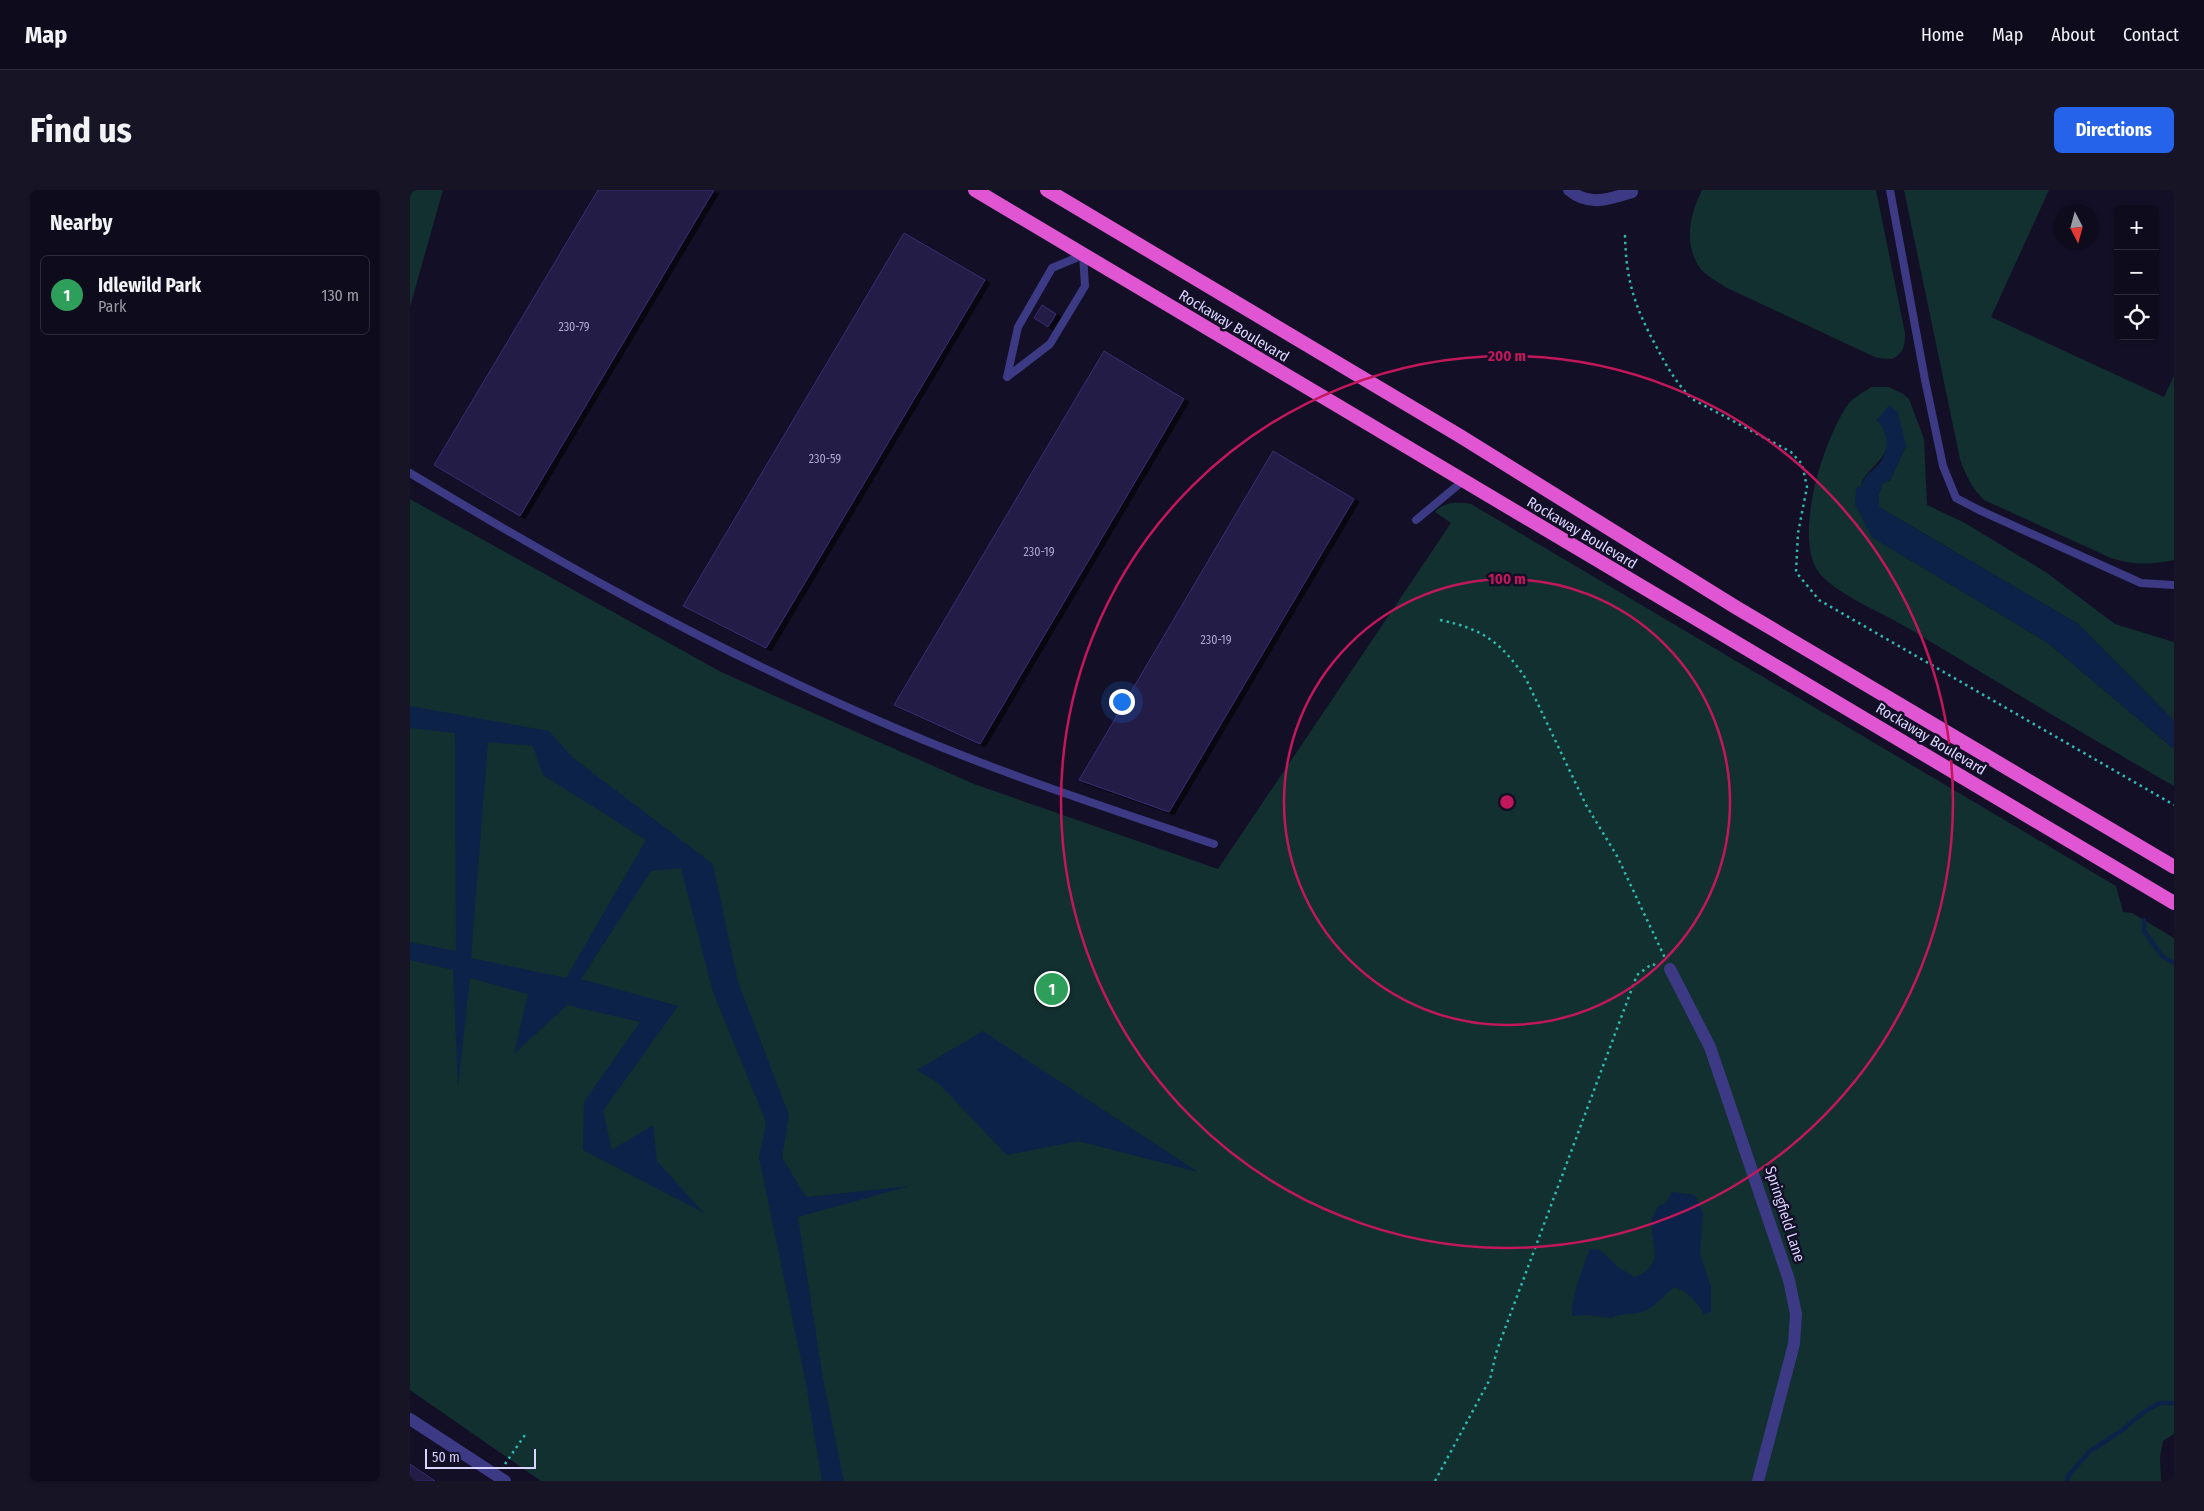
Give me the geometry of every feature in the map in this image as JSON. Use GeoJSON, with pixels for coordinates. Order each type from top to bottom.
{"type":"FeatureCollection","features":[{"type":"Feature","properties":{"kind":"highway","name":"Rockaway Boulevard"},"geometry":{"type":"LineString","coordinates":[[974,190],[2174,903]]}},
{"type":"Feature","properties":{"kind":"highway","name":"Rockaway Boulevard"},"geometry":{"type":"LineString","coordinates":[[1047,190],[1460,436],[1737,608],[2174,867]]}},
{"type":"Feature","properties":{"kind":"street"},"geometry":{"type":"LineString","coordinates":[[1569,190],[1581,198],[1596,201],[1632,192]]}},
{"type":"Feature","properties":{"kind":"street","name":"Springfield Lane"},"geometry":{"type":"LineString","coordinates":[[1670,969],[1710,1047],[1786,1271],[1796,1314],[1794,1344],[1758,1481]]}},
{"type":"Feature","properties":{"kind":"street"},"geometry":{"type":"LineString","coordinates":[[410,1418],[501,1479]]}},
{"type":"Feature","properties":{"kind":"lane"},"geometry":{"type":"LineString","coordinates":[[1890,190],[1941,457],[1956,498],[2142,582],[2174,585]]}},
{"type":"Feature","properties":{"kind":"lane"},"geometry":{"type":"LineString","coordinates":[[1084,255],[1085,286],[1050,344],[1007,377],[1018,327],[1052,268],[1084,255]]}},
{"type":"Feature","properties":{"kind":"lane"},"geometry":{"type":"LineString","coordinates":[[410,473],[524,540],[648,609],[820,694],[937,746],[1041,786],[1214,844]]}},
{"type":"Feature","properties":{"kind":"lane"},"geometry":{"type":"LineString","coordinates":[[1416,520],[1463,481]]}},
{"type":"Feature","properties":{"kind":"path"},"geometry":{"type":"LineString","coordinates":[[1625,235],[1626,264],[1638,312],[1670,373],[1678,384],[1692,399],[1791,452],[1802,464],[1807,487],[1798,533],[1796,572],[1818,600],[2174,805]]}},
{"type":"Feature","properties":{"kind":"path"},"geometry":{"type":"LineString","coordinates":[[1440,620],[1481,632],[1495,642],[1514,662],[1526,679],[1586,805],[1617,856],[1670,969]]}},
{"type":"Feature","properties":{"kind":"path"},"geometry":{"type":"LineString","coordinates":[[1435,1481],[1490,1379],[1497,1350],[1637,975],[1652,964],[1670,969]]}},
{"type":"Feature","properties":{"kind":"path"},"geometry":{"type":"LineString","coordinates":[[501,1479],[527,1432]]}},
{"type":"Feature","properties":{"kind":"green space"},"geometry":{"type":"Polygon","coordinates":[[[410,190],[443,190],[410,307],[410,190]]]}},
{"type":"Feature","properties":{"kind":"green space"},"geometry":{"type":"Polygon","coordinates":[[[1702,190],[1876,190],[1905,333],[1901,352],[1892,359],[1877,358],[1725,287],[1705,274],[1695,259],[1690,239],[1694,209],[1702,190]]]}},
{"type":"Feature","properties":{"kind":"green space"},"geometry":{"type":"Polygon","coordinates":[[[1904,190],[2049,190],[1991,317],[2164,397],[2174,376],[2174,560],[2142,564],[2111,558],[1984,500],[1976,491],[1960,459],[1904,190]]]}},
{"type":"Feature","properties":{"kind":"green space"},"geometry":{"type":"Polygon","coordinates":[[[1872,387],[1889,387],[1909,399],[1924,439],[1927,505],[1965,523],[2047,573],[2115,624],[2174,642],[2174,721],[2078,624],[1879,507],[1879,493],[1883,483],[1890,480],[1906,446],[1885,413],[1877,420],[1885,431],[1888,442],[1886,450],[1866,475],[1861,487],[1863,506],[1872,537],[2048,643],[2174,749],[2174,786],[2073,728],[1908,628],[1850,597],[1829,583],[1821,575],[1812,559],[1809,538],[1814,488],[1831,437],[1840,417],[1850,402],[1872,387]]]}},
{"type":"Feature","properties":{"kind":"green space"},"geometry":{"type":"Polygon","coordinates":[[[410,499],[721,672],[974,784],[1218,869],[1451,523],[1435,512],[1447,504],[1471,504],[2116,886],[2123,912],[2132,913],[2174,938],[2174,1434],[2163,1441],[2160,1457],[2161,1481],[541,1481],[410,1390],[410,499]]]}},
{"type":"Feature","properties":{"kind":"water"},"geometry":{"type":"Polygon","coordinates":[[[1889,405],[1898,412],[1906,446],[1890,480],[1883,483],[1879,493],[1879,507],[2078,624],[2174,721],[2174,749],[2048,643],[1872,537],[1855,505],[1856,488],[1861,486],[1868,474],[1878,465],[1886,450],[1885,434],[1877,420],[1889,405]]]}},
{"type":"Feature","properties":{"kind":"water"},"geometry":{"type":"Polygon","coordinates":[[[410,706],[549,731],[572,757],[713,864],[738,982],[789,1115],[782,1158],[806,1197],[910,1186],[798,1217],[823,1379],[844,1481],[822,1481],[806,1384],[759,1158],[766,1122],[713,992],[681,868],[651,871],[581,979],[678,1006],[603,1111],[612,1150],[653,1125],[657,1161],[704,1213],[583,1150],[584,1102],[640,1022],[567,1005],[514,1054],[528,994],[470,978],[458,1087],[453,970],[410,960],[410,942],[456,951],[455,733],[410,728],[410,706]],[[488,742],[471,958],[566,978],[646,840],[543,775],[533,746],[488,742]]]}},
{"type":"Feature","properties":{"kind":"water"},"geometry":{"type":"Polygon","coordinates":[[[983,1031],[1198,1172],[1078,1141],[1007,1155],[938,1083],[917,1070],[983,1031]]]}},
{"type":"Feature","properties":{"kind":"water"},"geometry":{"type":"Polygon","coordinates":[[[1672,1192],[1695,1195],[1703,1213],[1700,1254],[1711,1287],[1711,1311],[1704,1315],[1692,1298],[1684,1291],[1674,1287],[1643,1312],[1612,1318],[1586,1315],[1572,1316],[1575,1291],[1590,1249],[1600,1250],[1618,1267],[1634,1277],[1651,1266],[1655,1252],[1652,1219],[1660,1205],[1666,1203],[1672,1192]]]}},
{"type":"Feature","properties":{"kind":"building"},"geometry":{"type":"Polygon","coordinates":[[[598,190],[714,190],[520,516],[434,465],[598,190]]]}},
{"type":"Feature","properties":{"kind":"building"},"geometry":{"type":"Polygon","coordinates":[[[904,233],[985,280],[766,648],[683,606],[904,233]]]}},
{"type":"Feature","properties":{"kind":"building"},"geometry":{"type":"Polygon","coordinates":[[[1042,305],[1056,314],[1048,327],[1034,318],[1042,305]]]}},
{"type":"Feature","properties":{"kind":"building"},"geometry":{"type":"Polygon","coordinates":[[[1104,351],[1184,399],[980,744],[894,705],[1104,351]]]}},
{"type":"Feature","properties":{"kind":"building"},"geometry":{"type":"Polygon","coordinates":[[[1273,451],[1354,499],[1169,812],[1079,780],[1273,451]]]}},
{"type":"Feature","properties":{"kind":"building"},"geometry":{"type":"Polygon","coordinates":[[[410,1464],[435,1481],[410,1481],[410,1464]]]}},
{"type":"Feature","properties":{"kind":"waterway"},"geometry":{"type":"LineString","coordinates":[[2144,920],[2144,931],[2162,956],[2174,963]]}},
{"type":"Feature","properties":{"kind":"waterway"},"geometry":{"type":"LineString","coordinates":[[2067,1481],[2068,1476],[2090,1451],[2121,1431],[2145,1411],[2160,1403],[2174,1403]]}},
{"type":"Feature","properties":{"kind":"place","name":"Idlewild Park"},"geometry":{"type":"Point","coordinates":[1052,989]}}]}
